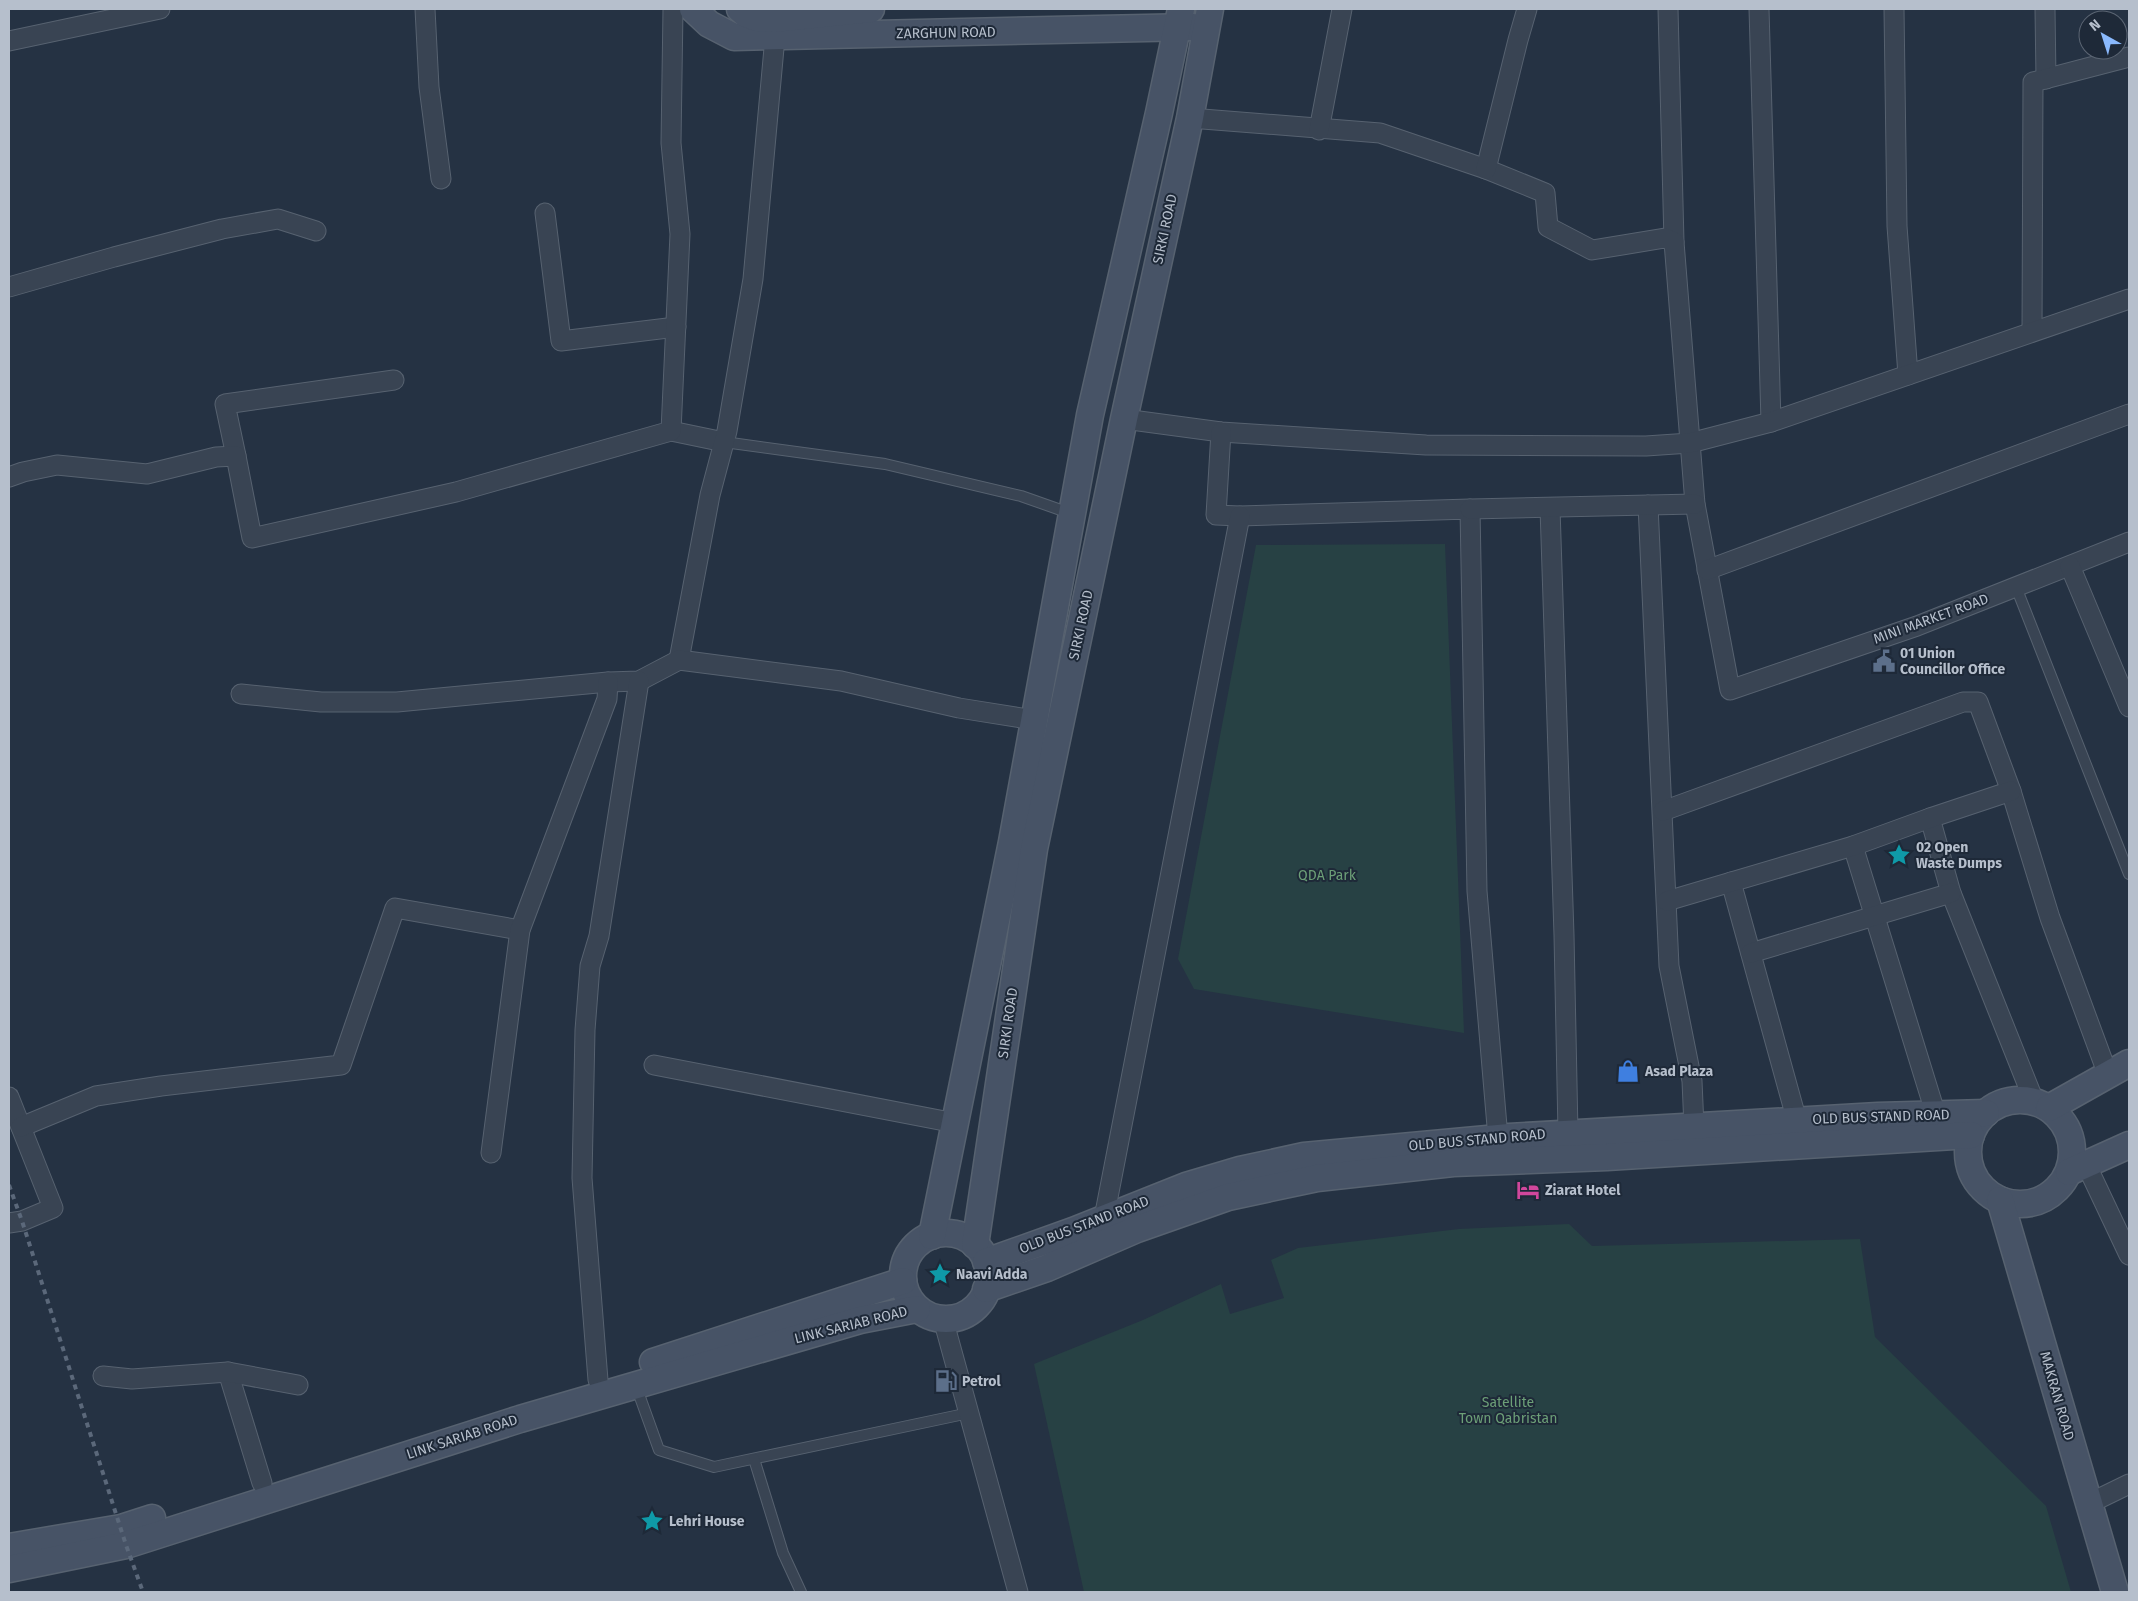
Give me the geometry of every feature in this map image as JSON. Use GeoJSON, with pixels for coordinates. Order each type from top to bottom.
{"type":"FeatureCollection","features":[{"type":"Feature","properties":{"kind":"main road","name":"ZARGHUN ROAD"},"geometry":{"type":"LineString","coordinates":[[693,9],[709,24],[734,37],[774,28],[1209,18]]}},
{"type":"Feature","properties":{"kind":"main road"},"geometry":{"type":"LineString","coordinates":[[740,9],[774,28],[871,9]]}},
{"type":"Feature","properties":{"kind":"main road","name":"SIRKI ROAD"},"geometry":{"type":"LineString","coordinates":[[932,1236],[1012,842],[1090,415],[1179,18]]}},
{"type":"Feature","properties":{"kind":"main road","name":"SIRKI ROAD"},"geometry":{"type":"LineString","coordinates":[[981,1254],[1034,848],[1124,419],[1190,118],[1209,18]]}},
{"type":"Feature","properties":{"kind":"main road"},"geometry":{"type":"LineString","coordinates":[[2041,1105],[2119,1069]]}},
{"type":"Feature","properties":{"kind":"main road"},"geometry":{"type":"LineString","coordinates":[[2077,1168],[2070,1136],[2062,1120],[2041,1105],[2017,1100],[2000,1104],[1986,1113],[1977,1123],[1971,1135],[1968,1150],[1970,1166],[1976,1180],[1986,1192],[2000,1200],[2016,1204],[2032,1203],[2040,1200],[2060,1186],[2077,1168],[2129,1145]]}},
{"type":"Feature","properties":{"kind":"main road","name":"OLD BUS STAND ROAD"},"geometry":{"type":"LineString","coordinates":[[981,1254],[1104,1218],[1186,1186],[1240,1170],[1295,1158],[1568,1133],[1986,1113]]}},
{"type":"Feature","properties":{"kind":"main road","name":"OLD BUS STAND ROAD"},"geometry":{"type":"LineString","coordinates":[[986,1289],[1047,1268],[1137,1229],[1228,1197],[1317,1178],[1453,1163],[1607,1157],[1971,1135]]}},
{"type":"Feature","properties":{"kind":"main road","name":"MAKRAN ROAD"},"geometry":{"type":"LineString","coordinates":[[2000,1200],[2114,1592]]}},
{"type":"Feature","properties":{"kind":"main road"},"geometry":{"type":"LineString","coordinates":[[954,1234],[966,1238],[981,1254],[988,1276],[986,1289],[980,1302],[970,1312],[957,1318],[943,1319],[926,1315],[917,1309],[908,1296],[903,1281],[905,1262],[909,1253],[923,1240],[932,1236],[954,1234]]}},
{"type":"Feature","properties":{"kind":"main road","name":"LINK SARIAB ROAD"},"geometry":{"type":"LineString","coordinates":[[9,1547],[121,1528],[598,1380],[903,1281]]}},
{"type":"Feature","properties":{"kind":"main road","name":"LINK SARIAB ROAD"},"geometry":{"type":"LineString","coordinates":[[9,1569],[126,1545],[520,1419],[860,1320],[917,1309]]}},
{"type":"Feature","properties":{"kind":"street"},"geometry":{"type":"LineString","coordinates":[[9,41],[160,9]]}},
{"type":"Feature","properties":{"kind":"street"},"geometry":{"type":"LineString","coordinates":[[425,9],[429,87],[441,179]]}},
{"type":"Feature","properties":{"kind":"street"},"geometry":{"type":"LineString","coordinates":[[671,432],[680,234],[671,143],[674,9]]}},
{"type":"Feature","properties":{"kind":"street"},"geometry":{"type":"LineString","coordinates":[[1318,130],[1342,9]]}},
{"type":"Feature","properties":{"kind":"street"},"geometry":{"type":"LineString","coordinates":[[1486,169],[1527,9]]}},
{"type":"Feature","properties":{"kind":"street"},"geometry":{"type":"LineString","coordinates":[[1668,9],[1674,242],[1695,504],[1707,570],[2129,414]]}},
{"type":"Feature","properties":{"kind":"street"},"geometry":{"type":"LineString","coordinates":[[1759,9],[1771,422]]}},
{"type":"Feature","properties":{"kind":"street"},"geometry":{"type":"LineString","coordinates":[[1894,9],[1898,226],[1908,375]]}},
{"type":"Feature","properties":{"kind":"street"},"geometry":{"type":"LineString","coordinates":[[2045,9],[2046,79]]}},
{"type":"Feature","properties":{"kind":"street"},"geometry":{"type":"LineString","coordinates":[[679,660],[710,495],[724,442],[753,279],[774,28]]}},
{"type":"Feature","properties":{"kind":"street"},"geometry":{"type":"LineString","coordinates":[[2032,332],[2033,82],[2129,57]]}},
{"type":"Feature","properties":{"kind":"street"},"geometry":{"type":"LineString","coordinates":[[1190,118],[1380,134],[1486,169],[1545,193],[1548,227],[1592,250],[1665,238],[1674,242]]}},
{"type":"Feature","properties":{"kind":"street"},"geometry":{"type":"LineString","coordinates":[[545,213],[561,340],[676,327]]}},
{"type":"Feature","properties":{"kind":"street"},"geometry":{"type":"LineString","coordinates":[[9,287],[114,257],[278,218],[316,231]]}},
{"type":"Feature","properties":{"kind":"street"},"geometry":{"type":"LineString","coordinates":[[1124,419],[1221,432],[1426,445],[1646,446],[1690,443],[1771,422],[2129,299]]}},
{"type":"Feature","properties":{"kind":"street"},"geometry":{"type":"LineString","coordinates":[[394,380],[225,404],[252,538],[456,492],[671,432],[724,442]]}},
{"type":"Feature","properties":{"kind":"street"},"geometry":{"type":"LineString","coordinates":[[1221,432],[1216,515],[1240,516],[1695,504]]}},
{"type":"Feature","properties":{"kind":"street"},"geometry":{"type":"LineString","coordinates":[[9,477],[57,465],[147,474],[216,457],[236,456]]}},
{"type":"Feature","properties":{"kind":"street"},"geometry":{"type":"LineString","coordinates":[[1648,505],[1670,966],[1692,1081],[1694,1127]]}},
{"type":"Feature","properties":{"kind":"street"},"geometry":{"type":"LineString","coordinates":[[1550,508],[1564,935],[1568,1133]]}},
{"type":"Feature","properties":{"kind":"street"},"geometry":{"type":"LineString","coordinates":[[1470,509],[1477,891],[1498,1138]]}},
{"type":"Feature","properties":{"kind":"street"},"geometry":{"type":"LineString","coordinates":[[1104,1218],[1240,516]]}},
{"type":"Feature","properties":{"kind":"street","name":"MINI MARKET ROAD"},"geometry":{"type":"LineString","coordinates":[[1707,570],[1730,690],[1917,626],[2129,542]]}},
{"type":"Feature","properties":{"kind":"street"},"geometry":{"type":"LineString","coordinates":[[2070,566],[2129,708]]}},
{"type":"Feature","properties":{"kind":"street"},"geometry":{"type":"LineString","coordinates":[[241,694],[321,702],[397,702],[608,682],[639,681],[679,660],[842,680],[959,708],[1034,720]]}},
{"type":"Feature","properties":{"kind":"street"},"geometry":{"type":"LineString","coordinates":[[598,1380],[582,1178],[585,1030],[590,966],[599,936],[639,681]]}},
{"type":"Feature","properties":{"kind":"street"},"geometry":{"type":"LineString","coordinates":[[490,1153],[520,930],[607,699],[608,682]]}},
{"type":"Feature","properties":{"kind":"street"},"geometry":{"type":"LineString","coordinates":[[1663,811],[1963,702],[1978,702],[2011,791],[2050,918],[2119,1069]]}},
{"type":"Feature","properties":{"kind":"street"},"geometry":{"type":"LineString","coordinates":[[1667,901],[1853,846],[2011,791]]}},
{"type":"Feature","properties":{"kind":"street"},"geometry":{"type":"LineString","coordinates":[[1930,818],[1951,893],[2041,1105]]}},
{"type":"Feature","properties":{"kind":"street"},"geometry":{"type":"LineString","coordinates":[[1853,846],[1936,1115]]}},
{"type":"Feature","properties":{"kind":"street"},"geometry":{"type":"LineString","coordinates":[[1731,882],[1797,1121]]}},
{"type":"Feature","properties":{"kind":"street"},"geometry":{"type":"LineString","coordinates":[[1751,953],[1951,893]]}},
{"type":"Feature","properties":{"kind":"street"},"geometry":{"type":"LineString","coordinates":[[21,1127],[96,1096],[161,1086],[341,1065],[395,908],[520,930]]}},
{"type":"Feature","properties":{"kind":"street"},"geometry":{"type":"LineString","coordinates":[[654,1065],[955,1123]]}},
{"type":"Feature","properties":{"kind":"street"},"geometry":{"type":"LineString","coordinates":[[9,1097],[53,1208],[22,1221],[9,1223]]}},
{"type":"Feature","properties":{"kind":"street"},"geometry":{"type":"LineString","coordinates":[[2077,1168],[2129,1255]]}},
{"type":"Feature","properties":{"kind":"street"},"geometry":{"type":"LineString","coordinates":[[943,1319],[1018,1592]]}},
{"type":"Feature","properties":{"kind":"street"},"geometry":{"type":"LineString","coordinates":[[228,1372],[262,1483]]}},
{"type":"Feature","properties":{"kind":"street"},"geometry":{"type":"LineString","coordinates":[[103,1376],[132,1379],[228,1372],[298,1385]]}},
{"type":"Feature","properties":{"kind":"street"},"geometry":{"type":"LineString","coordinates":[[2088,1504],[2129,1484]]}},
{"type":"Feature","properties":{"kind":"lane"},"geometry":{"type":"LineString","coordinates":[[724,442],[885,464],[1022,496],[1072,514]]}},
{"type":"Feature","properties":{"kind":"lane"},"geometry":{"type":"LineString","coordinates":[[2016,587],[2129,874]]}},
{"type":"Feature","properties":{"kind":"lane"},"geometry":{"type":"LineString","coordinates":[[635,1386],[659,1450],[714,1467],[968,1413]]}},
{"type":"Feature","properties":{"kind":"lane"},"geometry":{"type":"LineString","coordinates":[[754,1459],[783,1553],[801,1592]]}},
{"type":"Feature","properties":{"kind":"green space","name":"QDA Park"},"geometry":{"type":"Polygon","coordinates":[[[1445,544],[1464,1033],[1194,989],[1178,959],[1256,545],[1445,544]]]}},
{"type":"Feature","properties":{"kind":"green space","name":"Satellite Town Qabristan"},"geometry":{"type":"Polygon","coordinates":[[[1569,1224],[1592,1246],[1860,1239],[1875,1337],[2046,1506],[2071,1592],[1084,1592],[1034,1364],[1143,1320],[1221,1284],[1230,1314],[1284,1298],[1271,1260],[1298,1248],[1459,1229],[1569,1224]]]}},
{"type":"Feature","properties":{"kind":"railway"},"geometry":{"type":"LineString","coordinates":[[9,1185],[143,1592]]}},
{"type":"Feature","properties":{"kind":"place","name":"01 Union Councillor Office"},"geometry":{"type":"Point","coordinates":[1884,661]}},
{"type":"Feature","properties":{"kind":"place","name":"02 Open Waste Dumps"},"geometry":{"type":"Point","coordinates":[1899,855]}},
{"type":"Feature","properties":{"kind":"place","name":"Asad Plaza"},"geometry":{"type":"Point","coordinates":[1628,1071]}},
{"type":"Feature","properties":{"kind":"place","name":"Ziarat Hotel"},"geometry":{"type":"Point","coordinates":[1528,1190]}},
{"type":"Feature","properties":{"kind":"place","name":"Naavi Adda"},"geometry":{"type":"Point","coordinates":[940,1274]}},
{"type":"Feature","properties":{"kind":"place","name":"Petrol"},"geometry":{"type":"Point","coordinates":[946,1381]}},
{"type":"Feature","properties":{"kind":"place","name":"Lehri House"},"geometry":{"type":"Point","coordinates":[652,1521]}}]}
